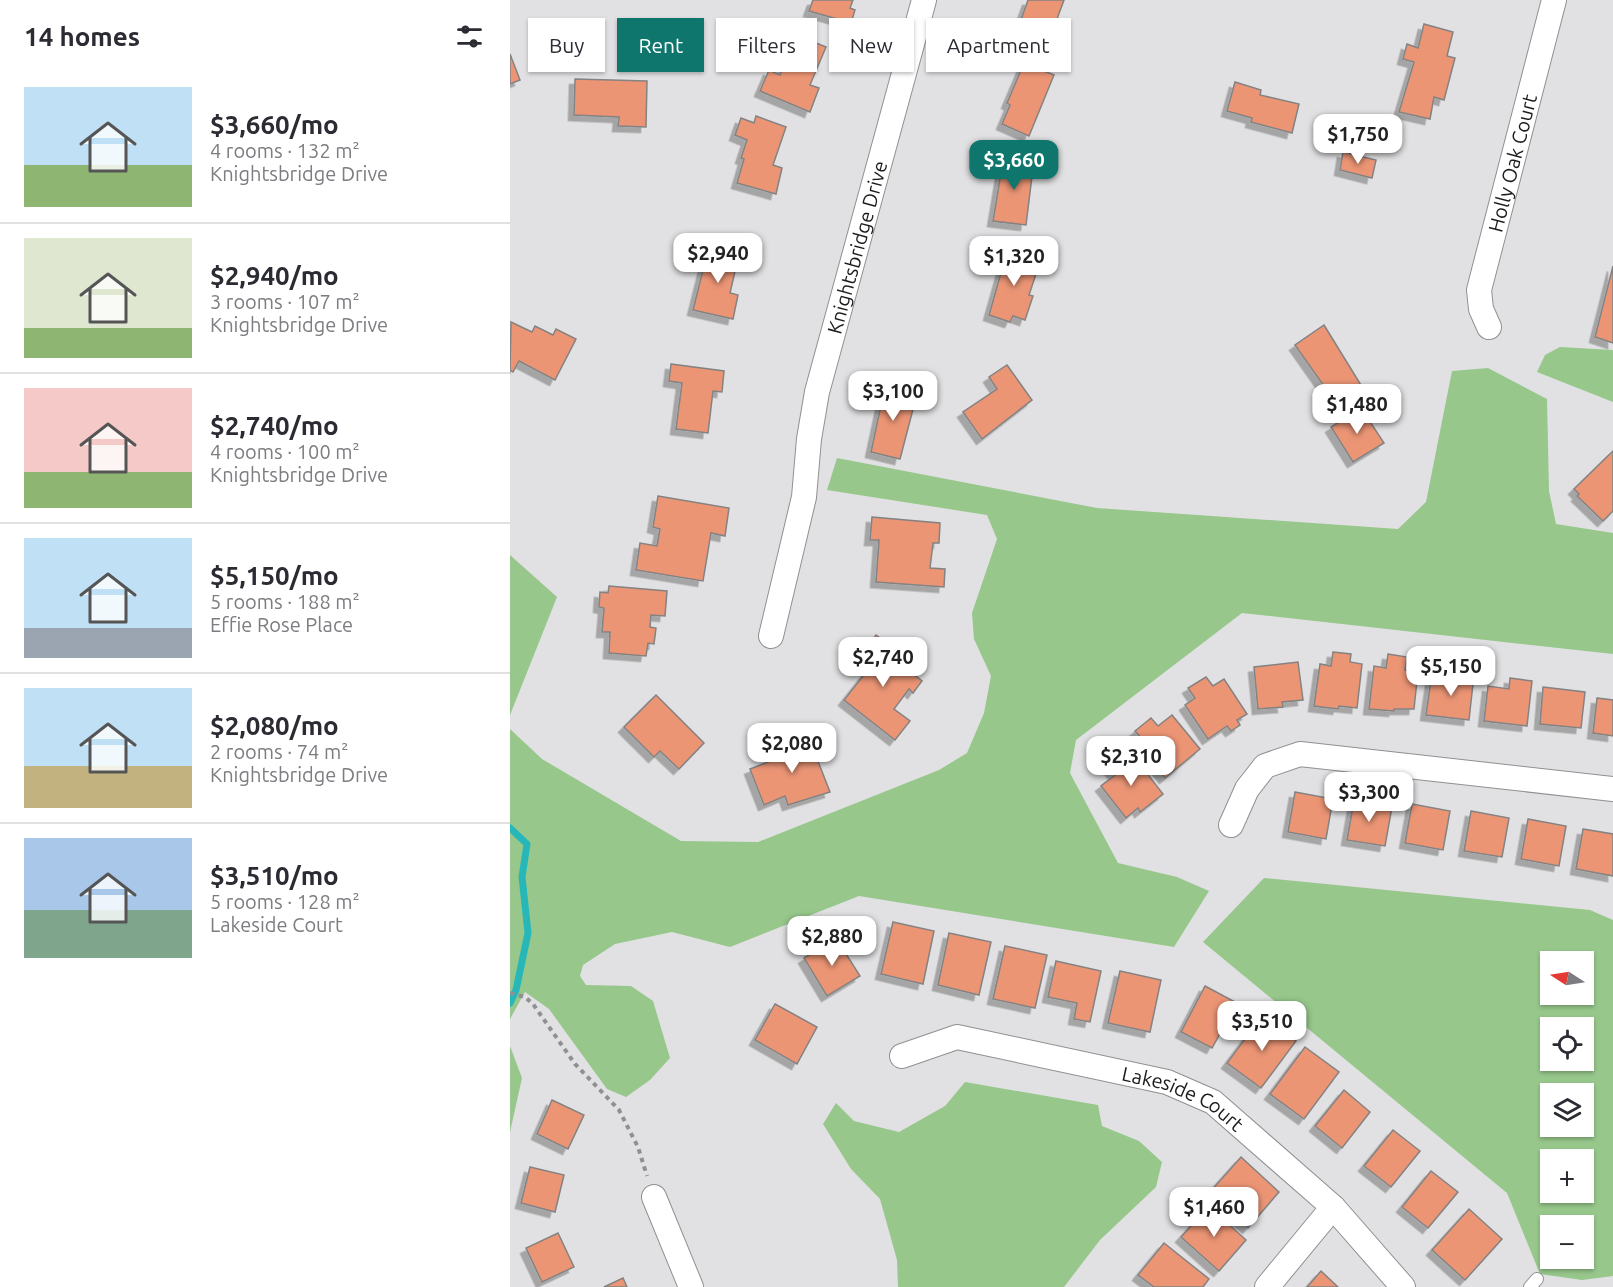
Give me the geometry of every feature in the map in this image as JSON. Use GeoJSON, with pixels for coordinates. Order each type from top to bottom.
{"type":"FeatureCollection","features":[{"type":"Feature","properties":{"kind":"street","name":"Knightsbridge Drive"},"geometry":{"type":"LineString","coordinates":[[771,636],[804,497],[809,438],[818,392],[924,0]]}},
{"type":"Feature","properties":{"kind":"street","name":"Holly Oak Court"},"geometry":{"type":"LineString","coordinates":[[1489,327],[1481,309],[1479,290],[1554,0]]}},
{"type":"Feature","properties":{"kind":"street"},"geometry":{"type":"LineString","coordinates":[[1231,825],[1247,789],[1265,766],[1300,753],[1613,789]]}},
{"type":"Feature","properties":{"kind":"street","name":"Lakeside Court"},"geometry":{"type":"LineString","coordinates":[[903,1056],[957,1038],[1167,1082],[1213,1102],[1333,1207],[1403,1287]]}},
{"type":"Feature","properties":{"kind":"street"},"geometry":{"type":"LineString","coordinates":[[654,1197],[691,1287]]}},
{"type":"Feature","properties":{"kind":"street"},"geometry":{"type":"LineString","coordinates":[[1267,1287],[1333,1207]]}},
{"type":"Feature","properties":{"kind":"path"},"geometry":{"type":"LineString","coordinates":[[510,993],[525,997],[575,1064],[619,1110],[638,1147],[654,1197]]}},
{"type":"Feature","properties":{"kind":"green space"},"geometry":{"type":"Polygon","coordinates":[[[1560,347],[1613,350],[1613,402],[1537,372],[1545,355],[1560,347]]]}},
{"type":"Feature","properties":{"kind":"green space"},"geometry":{"type":"Polygon","coordinates":[[[1488,368],[1547,399],[1549,491],[1556,524],[1613,533],[1613,654],[1242,613],[1076,740],[1070,773],[1118,863],[1177,877],[1209,891],[1174,947],[859,896],[730,947],[672,932],[615,944],[583,965],[580,976],[586,985],[631,986],[653,1001],[670,1058],[650,1080],[626,1097],[607,1089],[549,1009],[525,992],[510,1019],[510,729],[542,759],[681,841],[758,842],[939,770],[967,753],[984,713],[991,676],[974,639],[972,613],[997,539],[987,515],[827,490],[837,458],[1097,508],[1398,529],[1426,502],[1452,371],[1488,368]]]}},
{"type":"Feature","properties":{"kind":"green space"},"geometry":{"type":"Polygon","coordinates":[[[510,555],[557,597],[510,715],[510,555]]]}},
{"type":"Feature","properties":{"kind":"green space"},"geometry":{"type":"Polygon","coordinates":[[[1264,878],[1590,910],[1613,920],[1613,1276],[1582,1280],[1540,1274],[1507,1193],[1203,942],[1264,878]]]}},
{"type":"Feature","properties":{"kind":"green space"},"geometry":{"type":"Polygon","coordinates":[[[510,1046],[522,1078],[510,1132],[510,1046]]]}},
{"type":"Feature","properties":{"kind":"green space"},"geometry":{"type":"Polygon","coordinates":[[[965,1082],[1098,1105],[1102,1126],[1139,1141],[1162,1162],[1156,1187],[1100,1240],[1064,1287],[898,1287],[897,1260],[880,1199],[851,1169],[823,1124],[836,1103],[854,1121],[899,1132],[945,1106],[965,1082]]]}},
{"type":"Feature","properties":{"kind":"building"},"geometry":{"type":"Polygon","coordinates":[[[813,0],[853,0],[850,8],[855,10],[853,18],[834,18],[809,11],[813,0]]]}},
{"type":"Feature","properties":{"kind":"building"},"geometry":{"type":"Polygon","coordinates":[[[1028,0],[1064,0],[1057,18],[1022,18],[1028,0]]]}},
{"type":"Feature","properties":{"kind":"building"},"geometry":{"type":"Polygon","coordinates":[[[1424,24],[1453,32],[1447,56],[1455,58],[1444,100],[1434,97],[1430,119],[1399,112],[1414,62],[1403,59],[1407,44],[1418,48],[1424,24]]]}},
{"type":"Feature","properties":{"kind":"building"},"geometry":{"type":"Polygon","coordinates":[[[817,43],[826,47],[817,68],[817,43]]]}},
{"type":"Feature","properties":{"kind":"building"},"geometry":{"type":"Polygon","coordinates":[[[510,54],[520,80],[510,84],[510,54]]]}},
{"type":"Feature","properties":{"kind":"building"},"geometry":{"type":"Polygon","coordinates":[[[768,72],[780,75],[781,72],[815,72],[810,85],[819,88],[810,112],[760,91],[768,72]]]}},
{"type":"Feature","properties":{"kind":"building"},"geometry":{"type":"Polygon","coordinates":[[[1020,72],[1046,72],[1054,75],[1029,136],[1002,124],[1010,105],[1007,103],[1020,72]]]}},
{"type":"Feature","properties":{"kind":"building"},"geometry":{"type":"Polygon","coordinates":[[[575,79],[647,81],[646,127],[618,126],[619,117],[574,115],[575,79]]]}},
{"type":"Feature","properties":{"kind":"building"},"geometry":{"type":"Polygon","coordinates":[[[1235,82],[1261,90],[1260,95],[1299,104],[1292,133],[1251,122],[1252,118],[1227,111],[1235,82]]]}},
{"type":"Feature","properties":{"kind":"building"},"geometry":{"type":"Polygon","coordinates":[[[756,116],[786,127],[773,165],[782,168],[776,194],[737,183],[747,140],[735,135],[741,118],[754,123],[756,116]]]}},
{"type":"Feature","properties":{"kind":"building"},"geometry":{"type":"Polygon","coordinates":[[[1343,152],[1376,160],[1372,178],[1340,170],[1343,152]]]}},
{"type":"Feature","properties":{"kind":"building"},"geometry":{"type":"Polygon","coordinates":[[[1004,155],[1034,160],[1026,225],[993,221],[1004,155]]]}},
{"type":"Feature","properties":{"kind":"building"},"geometry":{"type":"Polygon","coordinates":[[[709,246],[739,254],[730,293],[738,295],[733,319],[693,310],[709,246]]]}},
{"type":"Feature","properties":{"kind":"building"},"geometry":{"type":"Polygon","coordinates":[[[1008,248],[1038,257],[1032,273],[1036,274],[1029,295],[1033,296],[1025,320],[1013,316],[1010,322],[989,315],[1008,248]]]}},
{"type":"Feature","properties":{"kind":"building"},"geometry":{"type":"Polygon","coordinates":[[[1613,266],[1613,343],[1595,337],[1613,266]]]}},
{"type":"Feature","properties":{"kind":"building"},"geometry":{"type":"Polygon","coordinates":[[[511,322],[532,332],[535,326],[553,335],[556,329],[576,339],[555,380],[519,361],[513,372],[510,370],[511,322]]]}},
{"type":"Feature","properties":{"kind":"building"},"geometry":{"type":"Polygon","coordinates":[[[1324,325],[1364,390],[1338,406],[1295,345],[1324,325]]]}},
{"type":"Feature","properties":{"kind":"building"},"geometry":{"type":"Polygon","coordinates":[[[671,364],[724,371],[722,392],[713,391],[708,433],[676,429],[682,383],[669,381],[671,364]]]}},
{"type":"Feature","properties":{"kind":"building"},"geometry":{"type":"Polygon","coordinates":[[[1007,365],[1032,400],[982,439],[963,412],[997,389],[989,377],[1007,365]]]}},
{"type":"Feature","properties":{"kind":"building"},"geometry":{"type":"Polygon","coordinates":[[[885,386],[917,394],[900,459],[871,452],[885,386]]]}},
{"type":"Feature","properties":{"kind":"building"},"geometry":{"type":"Polygon","coordinates":[[[1361,408],[1384,443],[1353,462],[1331,427],[1361,408]]]}},
{"type":"Feature","properties":{"kind":"building"},"geometry":{"type":"Polygon","coordinates":[[[1613,451],[1613,511],[1603,521],[1577,496],[1579,494],[1574,489],[1613,451]]]}},
{"type":"Feature","properties":{"kind":"building"},"geometry":{"type":"Polygon","coordinates":[[[658,496],[729,508],[725,536],[711,533],[703,581],[636,570],[640,543],[657,546],[660,529],[653,527],[658,496]]]}},
{"type":"Feature","properties":{"kind":"building"},"geometry":{"type":"Polygon","coordinates":[[[872,517],[940,523],[939,543],[933,543],[930,568],[945,569],[944,587],[876,582],[879,540],[870,540],[872,517]]]}},
{"type":"Feature","properties":{"kind":"building"},"geometry":{"type":"Polygon","coordinates":[[[609,586],[667,591],[665,616],[651,615],[650,627],[656,628],[654,644],[648,643],[646,656],[609,653],[610,632],[602,632],[604,608],[599,607],[600,592],[608,593],[609,586]]]}},
{"type":"Feature","properties":{"kind":"building"},"geometry":{"type":"Polygon","coordinates":[[[876,635],[896,650],[891,656],[922,681],[913,693],[909,689],[894,709],[910,721],[895,740],[844,700],[870,667],[859,658],[876,635]]]}},
{"type":"Feature","properties":{"kind":"building"},"geometry":{"type":"Polygon","coordinates":[[[1333,652],[1351,654],[1350,662],[1362,664],[1357,708],[1339,706],[1338,709],[1314,706],[1320,664],[1331,666],[1333,652]]]}},
{"type":"Feature","properties":{"kind":"building"},"geometry":{"type":"Polygon","coordinates":[[[1388,654],[1407,657],[1405,670],[1418,671],[1414,709],[1394,709],[1394,711],[1369,709],[1374,666],[1386,668],[1388,654]]]}},
{"type":"Feature","properties":{"kind":"building"},"geometry":{"type":"Polygon","coordinates":[[[1298,662],[1303,700],[1282,702],[1283,707],[1258,709],[1254,667],[1298,662]]]}},
{"type":"Feature","properties":{"kind":"building"},"geometry":{"type":"Polygon","coordinates":[[[1452,672],[1474,675],[1469,720],[1426,715],[1431,680],[1451,682],[1452,672]]]}},
{"type":"Feature","properties":{"kind":"building"},"geometry":{"type":"Polygon","coordinates":[[[1206,677],[1213,686],[1224,679],[1247,714],[1237,720],[1240,725],[1231,731],[1227,726],[1208,739],[1185,705],[1195,698],[1188,688],[1206,677]]]}},
{"type":"Feature","properties":{"kind":"building"},"geometry":{"type":"Polygon","coordinates":[[[1510,678],[1532,681],[1527,726],[1484,721],[1488,686],[1509,689],[1510,678]]]}},
{"type":"Feature","properties":{"kind":"building"},"geometry":{"type":"Polygon","coordinates":[[[1543,687],[1585,692],[1581,728],[1540,724],[1543,687]]]}},
{"type":"Feature","properties":{"kind":"building"},"geometry":{"type":"Polygon","coordinates":[[[656,695],[704,743],[679,769],[660,751],[654,757],[624,727],[656,695]]]}},
{"type":"Feature","properties":{"kind":"building"},"geometry":{"type":"Polygon","coordinates":[[[1597,698],[1613,700],[1613,736],[1593,733],[1597,698]]]}},
{"type":"Feature","properties":{"kind":"building"},"geometry":{"type":"Polygon","coordinates":[[[1172,715],[1200,749],[1165,778],[1137,743],[1142,739],[1135,731],[1151,718],[1158,726],[1172,715]]]}},
{"type":"Feature","properties":{"kind":"building"},"geometry":{"type":"Polygon","coordinates":[[[807,733],[830,792],[788,805],[785,796],[764,805],[750,769],[789,754],[784,742],[807,733]]]}},
{"type":"Feature","properties":{"kind":"building"},"geometry":{"type":"Polygon","coordinates":[[[1124,754],[1131,763],[1136,759],[1163,794],[1140,812],[1138,808],[1126,818],[1101,786],[1115,775],[1109,767],[1124,754]]]}},
{"type":"Feature","properties":{"kind":"building"},"geometry":{"type":"Polygon","coordinates":[[[1295,792],[1333,799],[1326,839],[1288,832],[1295,792]]]}},
{"type":"Feature","properties":{"kind":"building"},"geometry":{"type":"Polygon","coordinates":[[[1354,800],[1392,807],[1385,846],[1347,840],[1354,800]]]}},
{"type":"Feature","properties":{"kind":"building"},"geometry":{"type":"Polygon","coordinates":[[[1412,804],[1450,811],[1443,850],[1405,843],[1412,804]]]}},
{"type":"Feature","properties":{"kind":"building"},"geometry":{"type":"Polygon","coordinates":[[[1471,811],[1509,818],[1502,857],[1464,851],[1471,811]]]}},
{"type":"Feature","properties":{"kind":"building"},"geometry":{"type":"Polygon","coordinates":[[[1528,819],[1566,826],[1559,866],[1521,859],[1528,819]]]}},
{"type":"Feature","properties":{"kind":"building"},"geometry":{"type":"Polygon","coordinates":[[[1583,829],[1613,834],[1613,876],[1576,869],[1583,829]]]}},
{"type":"Feature","properties":{"kind":"building"},"geometry":{"type":"Polygon","coordinates":[[[893,922],[934,931],[923,984],[881,974],[893,922]]]}},
{"type":"Feature","properties":{"kind":"building"},"geometry":{"type":"Polygon","coordinates":[[[949,933],[991,942],[979,995],[938,985],[949,933]]]}},
{"type":"Feature","properties":{"kind":"building"},"geometry":{"type":"Polygon","coordinates":[[[836,938],[860,976],[827,996],[804,958],[836,938]]]}},
{"type":"Feature","properties":{"kind":"building"},"geometry":{"type":"Polygon","coordinates":[[[1005,946],[1047,955],[1035,1008],[993,999],[1005,946]]]}},
{"type":"Feature","properties":{"kind":"building"},"geometry":{"type":"Polygon","coordinates":[[[1056,961],[1101,971],[1090,1022],[1074,1019],[1077,1003],[1048,997],[1056,961]]]}},
{"type":"Feature","properties":{"kind":"building"},"geometry":{"type":"Polygon","coordinates":[[[1120,971],[1161,980],[1150,1032],[1108,1023],[1120,971]]]}},
{"type":"Feature","properties":{"kind":"building"},"geometry":{"type":"Polygon","coordinates":[[[1205,986],[1237,1003],[1212,1048],[1181,1032],[1205,986]]]}},
{"type":"Feature","properties":{"kind":"building"},"geometry":{"type":"Polygon","coordinates":[[[775,1004],[817,1027],[797,1064],[755,1040],[775,1004]]]}},
{"type":"Feature","properties":{"kind":"building"},"geometry":{"type":"Polygon","coordinates":[[[1262,1016],[1296,1041],[1261,1088],[1227,1063],[1262,1016]]]}},
{"type":"Feature","properties":{"kind":"building"},"geometry":{"type":"Polygon","coordinates":[[[1305,1047],[1339,1072],[1304,1119],[1270,1094],[1305,1047]]]}},
{"type":"Feature","properties":{"kind":"building"},"geometry":{"type":"Polygon","coordinates":[[[1344,1090],[1370,1112],[1342,1148],[1315,1126],[1344,1090]]]}},
{"type":"Feature","properties":{"kind":"building"},"geometry":{"type":"Polygon","coordinates":[[[552,1100],[584,1115],[568,1149],[537,1134],[552,1100]]]}},
{"type":"Feature","properties":{"kind":"building"},"geometry":{"type":"Polygon","coordinates":[[[1393,1130],[1420,1151],[1391,1187],[1364,1166],[1393,1130]]]}},
{"type":"Feature","properties":{"kind":"building"},"geometry":{"type":"Polygon","coordinates":[[[1241,1157],[1279,1192],[1248,1228],[1209,1193],[1241,1157]]]}},
{"type":"Feature","properties":{"kind":"building"},"geometry":{"type":"Polygon","coordinates":[[[530,1167],[564,1175],[555,1212],[521,1203],[530,1167]]]}},
{"type":"Feature","properties":{"kind":"building"},"geometry":{"type":"Polygon","coordinates":[[[1431,1171],[1458,1192],[1428,1228],[1402,1207],[1431,1171]]]}},
{"type":"Feature","properties":{"kind":"building"},"geometry":{"type":"Polygon","coordinates":[[[1209,1206],[1246,1240],[1219,1271],[1181,1237],[1209,1206]]]}},
{"type":"Feature","properties":{"kind":"building"},"geometry":{"type":"Polygon","coordinates":[[[1469,1209],[1502,1239],[1465,1280],[1432,1250],[1469,1209]]]}},
{"type":"Feature","properties":{"kind":"building"},"geometry":{"type":"Polygon","coordinates":[[[558,1233],[574,1267],[542,1282],[526,1248],[558,1233]]]}},
{"type":"Feature","properties":{"kind":"building"},"geometry":{"type":"Polygon","coordinates":[[[1164,1243],[1209,1279],[1203,1287],[1154,1287],[1138,1275],[1164,1243]]]}},
{"type":"Feature","properties":{"kind":"building"},"geometry":{"type":"Polygon","coordinates":[[[1321,1271],[1338,1287],[1307,1287],[1321,1271]]]}},
{"type":"Feature","properties":{"kind":"building"},"geometry":{"type":"Polygon","coordinates":[[[623,1278],[627,1287],[604,1287],[623,1278]]]}},
{"type":"Feature","properties":{"kind":"waterway"},"geometry":{"type":"LineString","coordinates":[[510,828],[527,844],[522,877],[528,933],[516,990],[510,1003]]}}]}
